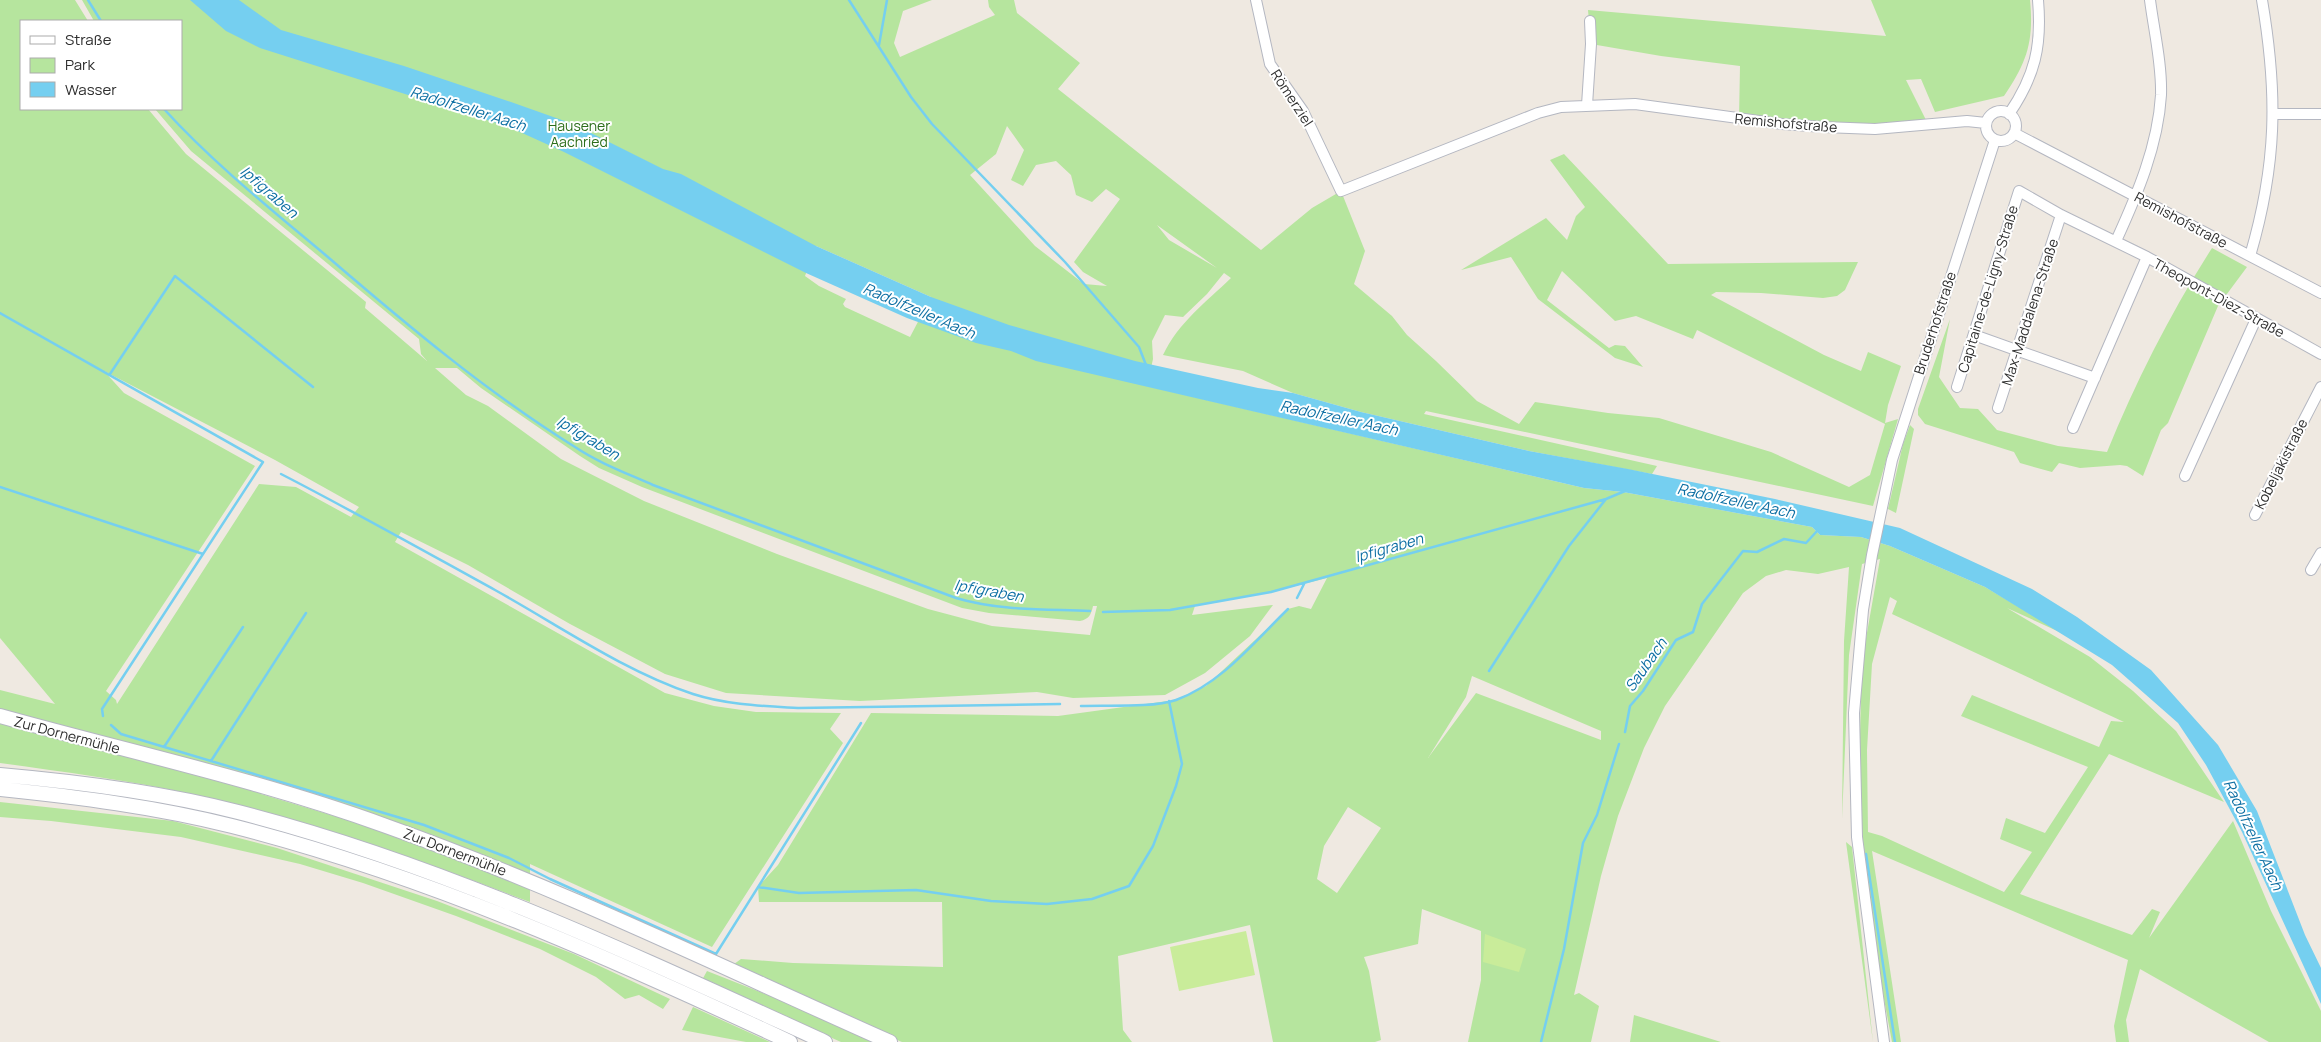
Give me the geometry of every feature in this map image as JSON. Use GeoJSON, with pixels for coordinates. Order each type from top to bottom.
{"type":"FeatureCollection","features":[{"type":"Feature","properties":{"kind":"main road","name":"Zur Dornermühle"},"geometry":{"type":"LineString","coordinates":[[0,716],[300,797],[385,826],[521,877],[890,1042]]}},
{"type":"Feature","properties":{"kind":"main road"},"geometry":{"type":"LineString","coordinates":[[0,775],[164,795],[238,812],[327,837],[532,911],[704,994],[825,1042]]}},
{"type":"Feature","properties":{"kind":"main road"},"geometry":{"type":"LineString","coordinates":[[0,789],[160,810],[232,826],[322,851],[428,887],[662,975]]}},
{"type":"Feature","properties":{"kind":"main road"},"geometry":{"type":"LineString","coordinates":[[704,994],[790,1042]]}},
{"type":"Feature","properties":{"kind":"street","name":"Römerziel"},"geometry":{"type":"LineString","coordinates":[[1256,0],[1270,64],[1303,111],[1340,191]]}},
{"type":"Feature","properties":{"kind":"street"},"geometry":{"type":"LineString","coordinates":[[2009,114],[2028,83],[2038,50],[2038,0]]}},
{"type":"Feature","properties":{"kind":"street"},"geometry":{"type":"LineString","coordinates":[[2116,241],[2136,196],[2151,150],[2161,95],[2150,0]]}},
{"type":"Feature","properties":{"kind":"street"},"geometry":{"type":"LineString","coordinates":[[2250,256],[2270,168],[2274,114],[2270,45],[2262,0]]}},
{"type":"Feature","properties":{"kind":"street"},"geometry":{"type":"LineString","coordinates":[[1587,105],[1591,44],[1590,21]]}},
{"type":"Feature","properties":{"kind":"street","name":"Remishofstraße"},"geometry":{"type":"LineString","coordinates":[[1340,191],[1538,113],[1562,107],[1635,104],[1765,122],[1875,129],[1967,121],[1986,123]]}},
{"type":"Feature","properties":{"kind":"street"},"geometry":{"type":"LineString","coordinates":[[2002,111],[2009,114],[2014,119],[2016,126],[2014,133],[2009,139],[1995,140],[1986,130],[1986,123],[1990,116],[1996,112],[2002,111]]}},
{"type":"Feature","properties":{"kind":"street"},"geometry":{"type":"LineString","coordinates":[[2274,114],[2321,114]]}},
{"type":"Feature","properties":{"kind":"street","name":"Remishofstraße"},"geometry":{"type":"LineString","coordinates":[[2014,133],[2321,293]]}},
{"type":"Feature","properties":{"kind":"street","name":"Bruderhofstraße"},"geometry":{"type":"LineString","coordinates":[[1884,1042],[1856,836],[1854,760],[1857,665],[1872,555],[1892,460],[1995,140]]}},
{"type":"Feature","properties":{"kind":"street","name":"Theopont-Diez-Straße"},"geometry":{"type":"LineString","coordinates":[[2019,191],[2061,215],[2147,257],[2321,354]]}},
{"type":"Feature","properties":{"kind":"street","name":"Capitaine-de-Ligny-Straße"},"geometry":{"type":"LineString","coordinates":[[1957,387],[2019,191]]}},
{"type":"Feature","properties":{"kind":"street","name":"Max-Maddalena-Straße"},"geometry":{"type":"LineString","coordinates":[[1998,408],[2061,215]]}},
{"type":"Feature","properties":{"kind":"street"},"geometry":{"type":"LineString","coordinates":[[2073,428],[2147,257]]}},
{"type":"Feature","properties":{"kind":"street"},"geometry":{"type":"LineString","coordinates":[[2185,476],[2256,319]]}},
{"type":"Feature","properties":{"kind":"street"},"geometry":{"type":"LineString","coordinates":[[1974,336],[2095,378]]}},
{"type":"Feature","properties":{"kind":"street","name":"Kobeljakistraße"},"geometry":{"type":"LineString","coordinates":[[2255,515],[2321,387]]}},
{"type":"Feature","properties":{"kind":"street"},"geometry":{"type":"LineString","coordinates":[[2311,570],[2321,553]]}},
{"type":"Feature","properties":{"kind":"green space","name":"Hausener Aachried"},"geometry":{"type":"Polygon","coordinates":[[[0,0],[75,0],[87,20],[20,20],[20,110],[149,110],[186,154],[366,302],[365,308],[427,361],[421,354],[419,339],[191,151],[156,110],[182,110],[182,20],[93,20],[82,0],[932,0],[903,11],[894,43],[900,57],[995,15],[989,7],[988,0],[1014,0],[1017,13],[1080,63],[1058,89],[1261,250],[1312,208],[1341,191],[1365,251],[1354,284],[1392,316],[1407,335],[1477,401],[1519,424],[1535,402],[1608,413],[1659,418],[1771,452],[1849,487],[1870,475],[1885,424],[1697,330],[1693,339],[1636,316],[1615,321],[1562,271],[1547,300],[1609,348],[1615,345],[1625,346],[1643,367],[1615,358],[1538,299],[1511,257],[1461,270],[1546,218],[1567,240],[1576,216],[1585,207],[1550,160],[1564,154],[1668,264],[1858,262],[1845,290],[1837,296],[1823,298],[1761,293],[1716,292],[1711,295],[1824,355],[1861,371],[1868,352],[1901,366],[1888,405],[1885,423],[1898,419],[1873,506],[1426,411],[1424,414],[1657,466],[1652,474],[1529,451],[1361,412],[1293,393],[1243,371],[1163,355],[1176,333],[1202,304],[1231,278],[1224,273],[1207,294],[1183,317],[1165,315],[1152,341],[1153,359],[1147,386],[1584,488],[1623,492],[1812,527],[1820,535],[1861,537],[1890,546],[1985,587],[2066,635],[2007,608],[2090,657],[2133,691],[2176,731],[2224,802],[2109,754],[2020,894],[2132,935],[2152,909],[2160,912],[2149,938],[2233,821],[2271,911],[2321,1011],[2321,1042],[2269,1042],[2140,969],[2126,1020],[2129,1042],[2116,1042],[2114,1026],[2128,960],[1872,851],[1901,1042],[1892,1042],[1875,951],[1863,850],[1859,770],[1862,661],[1880,559],[1862,564],[1849,655],[1842,819],[1844,641],[1849,567],[1818,574],[1786,570],[1766,576],[1743,593],[1665,706],[1644,748],[1618,816],[1601,876],[1574,995],[1579,993],[1599,1006],[1591,1042],[1468,1042],[1481,980],[1481,931],[1422,909],[1418,944],[1364,957],[1369,971],[1381,1040],[1375,1042],[1273,1042],[1250,925],[1118,956],[1123,1030],[1132,1042],[902,1042],[730,967],[741,959],[793,963],[943,967],[942,902],[759,902],[758,887],[778,865],[871,713],[1058,716],[1175,700],[1206,686],[1288,609],[1299,606],[1311,609],[1327,578],[1271,592],[1195,606],[1192,615],[1273,605],[1250,636],[1205,673],[1165,695],[1073,698],[1037,692],[860,701],[726,693],[665,674],[570,624],[468,565],[401,532],[395,542],[665,693],[714,706],[756,712],[841,713],[830,729],[843,743],[712,947],[530,864],[530,902],[362,841],[277,815],[191,794],[144,785],[0,763],[0,690],[55,704],[0,638],[0,0]],[[1007,126],[996,154],[970,175],[1035,246],[1084,284],[1107,286],[1083,272],[1074,262],[1120,199],[1106,189],[1092,202],[1076,195],[1071,175],[1056,161],[1036,165],[1023,186],[1011,180],[1024,150],[1007,126]],[[1157,225],[1169,240],[1217,268],[1157,225]],[[816,246],[805,276],[819,286],[846,299],[843,304],[845,307],[910,337],[931,297],[816,246]],[[435,368],[466,395],[488,406],[561,459],[644,501],[777,554],[928,609],[992,626],[1090,635],[1097,606],[1093,606],[1089,616],[1080,621],[989,613],[962,608],[642,487],[599,468],[580,456],[481,388],[457,368],[435,368]],[[104,371],[124,393],[255,466],[106,691],[116,700],[117,704],[259,484],[296,487],[351,517],[359,507],[275,460],[104,371]],[[1890,597],[1872,664],[1867,750],[1868,832],[1882,836],[2004,892],[2032,852],[2000,839],[2006,818],[2045,833],[2088,767],[1961,716],[1972,695],[2099,747],[2111,721],[2124,722],[1892,614],[1897,601],[1890,597]],[[1472,676],[1466,697],[1428,758],[1476,693],[1601,740],[1601,731],[1472,676]],[[262,787],[261,794],[351,821],[355,816],[262,787]],[[1348,807],[1324,846],[1317,879],[1337,893],[1381,828],[1348,807]]]}},
{"type":"Feature","properties":{"kind":"green space"},"geometry":{"type":"Polygon","coordinates":[[[1871,0],[2030,0],[2030,40],[2023,62],[2004,96],[1935,112],[1921,79],[1906,80],[1928,124],[1739,119],[1740,66],[1661,56],[1591,44],[1588,10],[1886,36],[1871,0]]]}},
{"type":"Feature","properties":{"kind":"green space"},"geometry":{"type":"Polygon","coordinates":[[[2212,248],[2247,267],[2218,306],[2168,423],[2161,430],[2143,476],[2127,466],[2120,465],[2080,468],[2059,463],[2052,472],[2020,463],[2014,452],[1925,424],[1918,415],[1918,409],[1950,319],[1939,377],[1960,408],[1978,409],[1997,430],[2058,446],[2107,452],[2155,347],[2182,297],[2212,248]]]}},
{"type":"Feature","properties":{"kind":"green space"},"geometry":{"type":"Polygon","coordinates":[[[1910,425],[1914,429],[1896,513],[1888,509],[1903,444],[1910,425]]]}},
{"type":"Feature","properties":{"kind":"green space"},"geometry":{"type":"Polygon","coordinates":[[[0,802],[173,821],[277,848],[437,901],[574,954],[670,999],[663,1009],[639,995],[625,999],[596,977],[540,949],[456,916],[363,883],[300,864],[181,837],[51,821],[0,817],[0,802]]]}},
{"type":"Feature","properties":{"kind":"green space"},"geometry":{"type":"Polygon","coordinates":[[[1846,842],[1852,847],[1873,1042],[1846,842]]]}},
{"type":"Feature","properties":{"kind":"green space"},"geometry":{"type":"Polygon","coordinates":[[[1246,931],[1255,975],[1179,991],[1170,947],[1246,931]]]}},
{"type":"Feature","properties":{"kind":"green space"},"geometry":{"type":"Polygon","coordinates":[[[1485,934],[1526,949],[1519,972],[1483,962],[1485,934]]]}},
{"type":"Feature","properties":{"kind":"green space"},"geometry":{"type":"Polygon","coordinates":[[[707,971],[806,1010],[876,1042],[841,1042],[702,980],[707,971]]]}},
{"type":"Feature","properties":{"kind":"green space"},"geometry":{"type":"Polygon","coordinates":[[[693,1007],[770,1042],[746,1042],[682,1030],[693,1007]]]}},
{"type":"Feature","properties":{"kind":"green space"},"geometry":{"type":"Polygon","coordinates":[[[1634,1015],[1721,1042],[1630,1042],[1634,1015]]]}},
{"type":"Feature","properties":{"kind":"water","name":"Radolfzeller Aach"},"geometry":{"type":"Polygon","coordinates":[[[190,0],[239,0],[281,30],[404,66],[573,124],[663,169],[681,174],[816,246],[931,297],[1009,325],[1135,361],[1258,388],[1293,393],[1361,412],[1529,451],[1775,499],[1900,528],[2032,589],[2077,617],[2151,670],[2218,745],[2257,811],[2305,935],[2321,968],[2321,1004],[2242,832],[2206,765],[2178,723],[2112,665],[1985,587],[1890,546],[1861,537],[1820,535],[1812,527],[1623,492],[1584,488],[1036,361],[1011,351],[976,343],[907,318],[806,273],[564,152],[509,127],[260,48],[226,31],[190,0]]]}},
{"type":"Feature","properties":{"kind":"waterway","name":"Ipfigraben"},"geometry":{"type":"LineString","coordinates":[[88,0],[100,20]]}},
{"type":"Feature","properties":{"kind":"waterway"},"geometry":{"type":"LineString","coordinates":[[849,0],[911,97],[932,124],[1065,262],[1139,347],[1146,365]]}},
{"type":"Feature","properties":{"kind":"waterway"},"geometry":{"type":"LineString","coordinates":[[879,45],[887,0]]}},
{"type":"Feature","properties":{"kind":"waterway","name":"Ipfigraben"},"geometry":{"type":"LineString","coordinates":[[165,110],[203,149],[244,186],[418,333],[479,381],[584,453],[653,485],[956,598],[1006,607],[1090,611]]}},
{"type":"Feature","properties":{"kind":"waterway"},"geometry":{"type":"LineString","coordinates":[[110,374],[175,276],[313,387]]}},
{"type":"Feature","properties":{"kind":"waterway"},"geometry":{"type":"LineString","coordinates":[[0,313],[263,462],[102,709],[103,716]]}},
{"type":"Feature","properties":{"kind":"waterway"},"geometry":{"type":"LineString","coordinates":[[281,474],[495,590],[616,660],[667,684],[706,698],[759,706],[798,708],[1060,704]]}},
{"type":"Feature","properties":{"kind":"waterway"},"geometry":{"type":"LineString","coordinates":[[0,487],[203,554]]}},
{"type":"Feature","properties":{"kind":"waterway","name":"Ipfigraben"},"geometry":{"type":"LineString","coordinates":[[1103,612],[1170,610],[1271,592],[1606,499],[1625,491]]}},
{"type":"Feature","properties":{"kind":"waterway"},"geometry":{"type":"LineString","coordinates":[[1489,671],[1569,546],[1606,499]]}},
{"type":"Feature","properties":{"kind":"waterway","name":"Saubach"},"geometry":{"type":"LineString","coordinates":[[1625,732],[1630,706],[1643,691],[1676,640],[1693,632],[1702,604],[1743,551],[1757,552],[1784,539],[1806,543],[1818,530]]}},
{"type":"Feature","properties":{"kind":"waterway"},"geometry":{"type":"LineString","coordinates":[[1297,598],[1304,584]]}},
{"type":"Feature","properties":{"kind":"waterway"},"geometry":{"type":"LineString","coordinates":[[1081,706],[1130,706],[1166,703],[1192,693],[1208,684],[1236,661],[1288,609]]}},
{"type":"Feature","properties":{"kind":"waterway"},"geometry":{"type":"LineString","coordinates":[[211,761],[306,613]]}},
{"type":"Feature","properties":{"kind":"waterway"},"geometry":{"type":"LineString","coordinates":[[164,747],[243,627]]}},
{"type":"Feature","properties":{"kind":"waterway"},"geometry":{"type":"LineString","coordinates":[[758,887],[799,893],[916,890],[991,901],[1047,904],[1092,899],[1129,886],[1153,846],[1176,786],[1182,764],[1169,701]]}},
{"type":"Feature","properties":{"kind":"waterway"},"geometry":{"type":"LineString","coordinates":[[111,725],[121,734],[424,825],[509,858],[550,879],[716,954],[861,723]]}},
{"type":"Feature","properties":{"kind":"waterway","name":"Saubach"},"geometry":{"type":"LineString","coordinates":[[1541,1042],[1564,949],[1583,843],[1597,815],[1619,744]]}},
{"type":"Feature","properties":{"kind":"waterway"},"geometry":{"type":"LineString","coordinates":[[1866,854],[1895,1042]]}}]}
